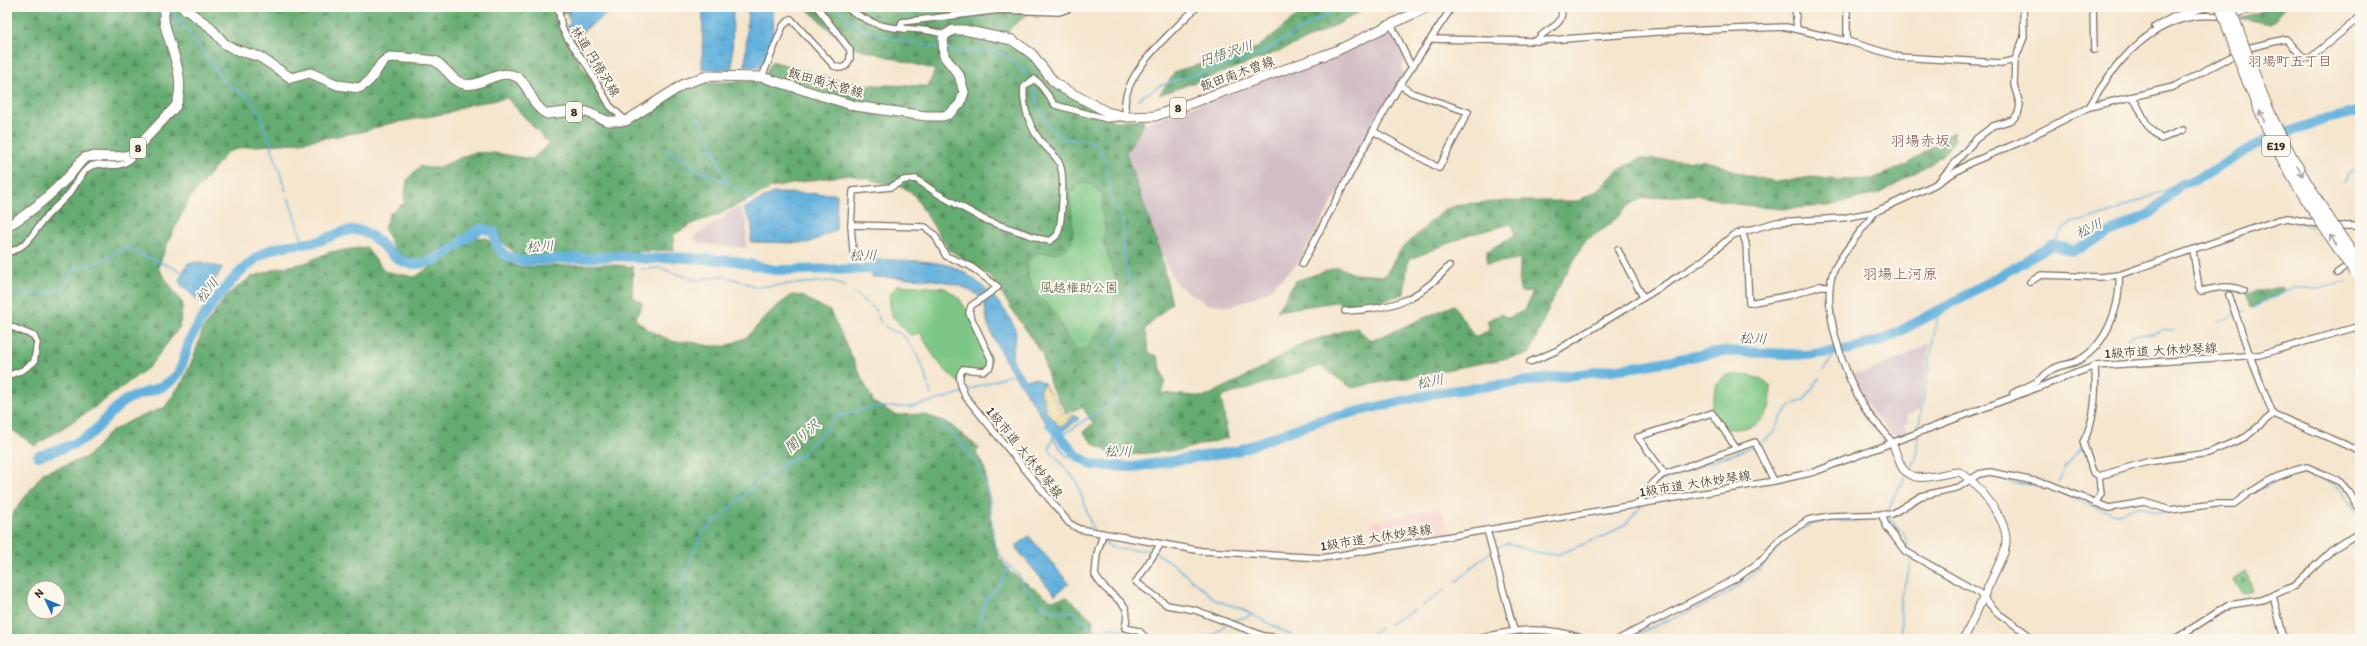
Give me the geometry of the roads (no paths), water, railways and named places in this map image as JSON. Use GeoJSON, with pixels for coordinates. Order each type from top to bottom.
{"type":"FeatureCollection","features":[{"type":"Feature","properties":{"kind":"highway","name":"E19"},"geometry":{"type":"LineString","coordinates":[[2221,7],[2248,82],[2271,136],[2309,203],[2358,269]]}},
{"type":"Feature","properties":{"kind":"highway","name":"E19"},"geometry":{"type":"LineString","coordinates":[[2230,7],[2260,88],[2293,160],[2358,269]]}},
{"type":"Feature","properties":{"kind":"main road","name":"8"},"geometry":{"type":"LineString","coordinates":[[7,226],[42,201],[66,180],[84,159],[92,156],[122,158],[131,154],[176,106],[179,98],[181,77],[165,27],[164,12],[166,7]]}},
{"type":"Feature","properties":{"kind":"main road","name":"8"},"geometry":{"type":"LineString","coordinates":[[182,7],[208,26],[225,44],[234,49],[260,57],[291,78],[310,73],[338,85],[359,88],[372,80],[384,59],[390,57],[434,60],[463,84],[473,85],[502,74],[511,75],[523,82],[534,104],[547,114],[576,111],[587,112],[613,123],[626,121]]}},
{"type":"Feature","properties":{"kind":"main road","name":"飯田南木曽線"},"geometry":{"type":"LineString","coordinates":[[626,121],[691,80],[707,76],[762,77],[855,106],[926,116],[942,116],[949,114],[960,104],[964,92],[959,74],[944,56],[944,37],[953,30],[964,30],[1012,40],[1032,54],[1053,81],[1062,88],[1107,112],[1127,116],[1155,116],[1336,51],[1427,7]]}},
{"type":"Feature","properties":{"kind":"street","name":"林道 円悟沢線"},"geometry":{"type":"LineString","coordinates":[[558,7],[562,28],[568,39],[588,67],[610,106],[626,121]]}},
{"type":"Feature","properties":{"kind":"street"},"geometry":{"type":"LineString","coordinates":[[762,77],[783,26],[791,19],[834,66],[841,68],[846,66],[850,59],[850,50],[816,7]]}},
{"type":"Feature","properties":{"kind":"street"},"geometry":{"type":"LineString","coordinates":[[845,7],[868,21],[884,26],[904,29],[932,30],[944,37]]}},
{"type":"Feature","properties":{"kind":"street"},"geometry":{"type":"LineString","coordinates":[[904,29],[901,26],[902,22],[931,17],[1000,10],[1068,10],[1074,7]]}},
{"type":"Feature","properties":{"kind":"street"},"geometry":{"type":"LineString","coordinates":[[853,251],[851,225],[853,191],[891,187],[904,180],[916,179],[938,194],[985,220],[1050,241],[1057,234],[1060,219],[1062,170],[1055,154],[1045,147],[1035,132],[1024,102],[1024,87],[1027,82],[1034,79],[1039,83],[1055,105],[1107,119],[1127,116],[1124,108],[1124,100],[1144,61],[1197,7]]}},
{"type":"Feature","properties":{"kind":"street"},"geometry":{"type":"LineString","coordinates":[[1302,264],[1373,131],[1400,85],[1452,7]]}},
{"type":"Feature","properties":{"kind":"street"},"geometry":{"type":"LineString","coordinates":[[1537,41],[1542,34],[1558,23],[1562,16],[1561,7]]}},
{"type":"Feature","properties":{"kind":"street"},"geometry":{"type":"LineString","coordinates":[[1794,7],[1797,29]]}},
{"type":"Feature","properties":{"kind":"street"},"geometry":{"type":"LineString","coordinates":[[1847,7],[1847,41]]}},
{"type":"Feature","properties":{"kind":"street"},"geometry":{"type":"LineString","coordinates":[[1938,182],[1976,139],[1993,126],[2012,120],[2018,114],[2020,105],[2014,86],[2015,60],[2024,37],[2023,7]]}},
{"type":"Feature","properties":{"kind":"street"},"geometry":{"type":"LineString","coordinates":[[2093,7],[2094,50]]}},
{"type":"Feature","properties":{"kind":"street"},"geometry":{"type":"LineString","coordinates":[[2089,107],[2116,66],[2150,34],[2155,27],[2165,20],[2208,7]]}},
{"type":"Feature","properties":{"kind":"street"},"geometry":{"type":"LineString","coordinates":[[2150,34],[2173,21],[2192,16],[2237,14],[2261,7]]}},
{"type":"Feature","properties":{"kind":"street"},"geometry":{"type":"LineString","coordinates":[[1530,362],[1556,351],[1702,261],[1729,236],[1777,222],[1843,218],[1875,212],[1938,182],[1970,163],[2018,143],[2089,107],[2173,87],[2248,48],[2286,39],[2304,58],[2310,58],[2360,17]]}},
{"type":"Feature","properties":{"kind":"street"},"geometry":{"type":"LineString","coordinates":[[1391,24],[1413,66]]}},
{"type":"Feature","properties":{"kind":"street"},"geometry":{"type":"LineString","coordinates":[[1431,39],[1537,41],[1657,32],[1786,27],[1847,41],[1900,57],[1921,60],[2001,63],[2015,60]]}},
{"type":"Feature","properties":{"kind":"street"},"geometry":{"type":"LineString","coordinates":[[1373,131],[1439,168],[1468,112],[1412,93],[1400,85]]}},
{"type":"Feature","properties":{"kind":"street"},"geometry":{"type":"LineString","coordinates":[[2133,97],[2148,126],[2161,139],[2183,130]]}},
{"type":"Feature","properties":{"kind":"street"},"geometry":{"type":"LineString","coordinates":[[7,253],[19,249],[32,238],[45,217],[71,192],[88,168],[95,164],[120,166],[131,160],[131,154]]}},
{"type":"Feature","properties":{"kind":"street"},"geometry":{"type":"LineString","coordinates":[[1875,212],[1835,268],[1830,286],[1830,309],[1845,368],[1864,408],[1884,430],[1908,474],[1920,478],[1960,472],[1971,479],[1997,515],[2006,536],[2004,553],[1964,639]]}},
{"type":"Feature","properties":{"kind":"street"},"geometry":{"type":"LineString","coordinates":[[2030,282],[2041,275],[2100,277],[2119,275],[2288,218],[2315,225],[2360,226]]}},
{"type":"Feature","properties":{"kind":"street","name":"1級市道 大休妙琴線"},"geometry":{"type":"LineString","coordinates":[[851,225],[925,226],[934,234],[946,256],[978,271],[998,287],[971,306],[969,313],[991,363],[990,367],[984,371],[963,370],[960,376],[961,387],[965,396],[1065,518],[1080,529],[1102,535],[1158,547],[1202,551],[1323,558],[1774,481],[1814,472],[2095,366],[2120,363],[2250,356],[2360,326]]}},
{"type":"Feature","properties":{"kind":"street"},"geometry":{"type":"LineString","coordinates":[[1742,231],[1746,244],[1749,303],[1791,295],[1820,286],[1830,286]]}},
{"type":"Feature","properties":{"kind":"street"},"geometry":{"type":"LineString","coordinates":[[1618,250],[1643,297]]}},
{"type":"Feature","properties":{"kind":"street"},"geometry":{"type":"LineString","coordinates":[[2193,251],[2198,288],[2201,291],[2222,286],[2233,286],[2244,291]]}},
{"type":"Feature","properties":{"kind":"street"},"geometry":{"type":"LineString","coordinates":[[2338,273],[2360,257]]}},
{"type":"Feature","properties":{"kind":"street"},"geometry":{"type":"LineString","coordinates":[[1345,311],[1368,310],[1409,298],[1424,291],[1449,266]]}},
{"type":"Feature","properties":{"kind":"street"},"geometry":{"type":"LineString","coordinates":[[2004,400],[2036,382],[2053,368],[2078,361],[2094,349],[2109,326],[2114,313],[2118,299],[2119,275]]}},
{"type":"Feature","properties":{"kind":"street"},"geometry":{"type":"LineString","coordinates":[[2229,295],[2250,356],[2273,414],[2360,451]]}},
{"type":"Feature","properties":{"kind":"street"},"geometry":{"type":"LineString","coordinates":[[7,325],[34,336],[37,343],[34,362],[23,370],[7,376]]}},
{"type":"Feature","properties":{"kind":"street"},"geometry":{"type":"LineString","coordinates":[[2095,366],[2096,391],[2090,427],[2083,442],[2093,472],[2099,476],[2102,494],[2096,503]]}},
{"type":"Feature","properties":{"kind":"street"},"geometry":{"type":"LineString","coordinates":[[1665,474],[1638,437],[1712,414],[1736,448]]}},
{"type":"Feature","properties":{"kind":"street"},"geometry":{"type":"LineString","coordinates":[[2099,476],[2156,460],[2208,453],[2246,437],[2273,414]]}},
{"type":"Feature","properties":{"kind":"street"},"geometry":{"type":"LineString","coordinates":[[1638,504],[1652,484],[1665,474],[1755,442],[1774,481]]}},
{"type":"Feature","properties":{"kind":"street"},"geometry":{"type":"LineString","coordinates":[[1619,639],[1737,578],[1762,560],[1780,539],[1808,520],[1830,516],[1885,515],[1921,496],[1959,486],[1978,474],[1990,472],[2049,484],[2096,503],[2116,508],[2144,502],[2170,510],[2215,504],[2234,504],[2249,491],[2280,476],[2307,467],[2340,482],[2350,492],[2360,510]]}},
{"type":"Feature","properties":{"kind":"street"},"geometry":{"type":"LineString","coordinates":[[1885,515],[1908,554],[1978,592],[1983,599],[1999,614],[2026,633],[2030,639]]}},
{"type":"Feature","properties":{"kind":"street"},"geometry":{"type":"LineString","coordinates":[[1487,530],[1514,630]]}},
{"type":"Feature","properties":{"kind":"street"},"geometry":{"type":"LineString","coordinates":[[2175,639],[2230,604],[2273,596],[2294,586],[2332,550],[2360,532]]}},
{"type":"Feature","properties":{"kind":"street"},"geometry":{"type":"LineString","coordinates":[[1102,535],[1095,563],[1095,576],[1106,590],[1119,598],[1124,604],[1128,612],[1126,628],[1140,631],[1148,639]]}},
{"type":"Feature","properties":{"kind":"street"},"geometry":{"type":"LineString","coordinates":[[1158,547],[1136,582],[1167,605],[1195,610],[1264,636],[1288,639]]}},
{"type":"Feature","properties":{"kind":"street"},"geometry":{"type":"LineString","coordinates":[[2273,596],[2284,639]]}},
{"type":"Feature","properties":{"kind":"street"},"geometry":{"type":"LineString","coordinates":[[1478,639],[1514,630],[1563,632],[1586,639]]}},
{"type":"Feature","properties":{"kind":"water"},"geometry":{"type":"Polygon","coordinates":[[[568,7],[616,7],[575,37],[567,26],[571,23],[567,16],[569,13],[568,7]]]}},
{"type":"Feature","properties":{"kind":"water"},"geometry":{"type":"Polygon","coordinates":[[[703,7],[733,7],[732,70],[702,69],[703,7]]]}},
{"type":"Feature","properties":{"kind":"water"},"geometry":{"type":"Polygon","coordinates":[[[748,7],[773,7],[774,37],[761,67],[745,66],[748,7]]]}},
{"type":"Feature","properties":{"kind":"water"},"geometry":{"type":"Polygon","coordinates":[[[773,193],[837,194],[836,230],[808,243],[751,242],[752,223],[743,209],[773,193]]]}},
{"type":"Feature","properties":{"kind":"water"},"geometry":{"type":"Polygon","coordinates":[[[871,259],[938,263],[956,268],[977,282],[997,301],[1011,321],[1016,333],[1012,357],[1017,368],[1026,380],[1035,378],[1044,383],[1039,391],[1044,400],[1045,410],[1059,426],[1063,426],[1075,415],[1079,419],[1057,435],[1049,426],[1002,355],[987,322],[984,305],[980,297],[965,288],[939,281],[912,278],[872,277],[871,259]]]}},
{"type":"Feature","properties":{"kind":"water"},"geometry":{"type":"Polygon","coordinates":[[[201,262],[223,268],[200,302],[181,285],[179,280],[188,263],[201,262]]]}},
{"type":"Feature","properties":{"kind":"water"},"geometry":{"type":"Polygon","coordinates":[[[1029,536],[1069,583],[1055,595],[1015,547],[1029,536]]]}},
{"type":"Feature","properties":{"kind":"waterway"},"geometry":{"type":"LineString","coordinates":[[839,7],[847,17],[858,26],[870,32],[898,40],[940,48]]}},
{"type":"Feature","properties":{"kind":"waterway","name":"円悟沢川"},"geometry":{"type":"LineString","coordinates":[[1138,99],[1161,85],[1257,55],[1339,7]]}},
{"type":"Feature","properties":{"kind":"waterway"},"geometry":{"type":"LineString","coordinates":[[171,10],[176,18]]}},
{"type":"Feature","properties":{"kind":"waterway"},"geometry":{"type":"LineString","coordinates":[[172,24],[183,18]]}},
{"type":"Feature","properties":{"kind":"waterway"},"geometry":{"type":"LineString","coordinates":[[180,22],[198,43],[227,85],[243,93],[255,105],[261,116],[286,191]]}},
{"type":"Feature","properties":{"kind":"waterway"},"geometry":{"type":"LineString","coordinates":[[947,50],[966,53],[989,50],[1009,57],[1028,76]]}},
{"type":"Feature","properties":{"kind":"waterway"},"geometry":{"type":"LineString","coordinates":[[1033,88],[1040,111],[1049,126],[1058,135],[1066,139],[1092,141],[1098,145],[1105,160],[1112,203],[1123,222],[1123,248],[1131,298],[1128,317],[1116,337],[1115,349],[1123,380],[1123,387],[1117,399],[1061,436]]}},
{"type":"Feature","properties":{"kind":"waterway","name":"松川"},"geometry":{"type":"LineString","coordinates":[[1050,424],[1077,456],[1093,465],[1133,467],[1237,451],[1317,421],[1436,393],[1641,366],[1723,351],[1807,355],[1850,349],[1885,339],[1938,311],[2054,245],[2073,251],[2151,213],[2181,184],[2196,180],[2263,141],[2323,120],[2360,111]]}},
{"type":"Feature","properties":{"kind":"waterway"},"geometry":{"type":"LineString","coordinates":[[697,116],[706,131],[727,182]]}},
{"type":"Feature","properties":{"kind":"waterway"},"geometry":{"type":"LineString","coordinates":[[667,150],[700,171],[728,183],[752,200]]}},
{"type":"Feature","properties":{"kind":"waterway"},"geometry":{"type":"LineString","coordinates":[[2343,182],[2350,171],[2360,168]]}},
{"type":"Feature","properties":{"kind":"waterway"},"geometry":{"type":"LineString","coordinates":[[2054,245],[2062,230],[2071,223],[2099,217],[2181,184]]}},
{"type":"Feature","properties":{"kind":"waterway"},"geometry":{"type":"LineString","coordinates":[[288,197],[303,242]]}},
{"type":"Feature","properties":{"kind":"waterway"},"geometry":{"type":"LineString","coordinates":[[2278,217],[2289,216]]}},
{"type":"Feature","properties":{"kind":"waterway"},"geometry":{"type":"LineString","coordinates":[[2294,222],[2312,227]]}},
{"type":"Feature","properties":{"kind":"waterway","name":"松川"},"geometry":{"type":"LineString","coordinates":[[38,456],[67,447],[87,437],[126,400],[159,388],[172,381],[180,371],[188,346],[198,325],[215,301],[246,266],[268,251],[285,246],[315,242],[345,231],[358,230],[364,232],[377,240],[399,260],[414,264],[424,263],[441,256],[482,228],[494,232],[496,243],[503,254],[520,261],[622,256],[649,259],[673,257],[735,261],[774,270],[885,269]]}},
{"type":"Feature","properties":{"kind":"waterway"},"geometry":{"type":"LineString","coordinates":[[7,295],[45,294],[63,289],[75,268],[94,264],[126,248],[185,273]]}},
{"type":"Feature","properties":{"kind":"waterway"},"geometry":{"type":"LineString","coordinates":[[642,269],[660,268],[695,280],[721,276],[745,282],[754,287],[832,281],[846,287]]}},
{"type":"Feature","properties":{"kind":"waterway"},"geometry":{"type":"LineString","coordinates":[[2119,272],[2124,270]]}},
{"type":"Feature","properties":{"kind":"waterway"},"geometry":{"type":"LineString","coordinates":[[2253,308],[2284,291],[2294,288],[2320,288],[2346,282]]}},
{"type":"Feature","properties":{"kind":"waterway"},"geometry":{"type":"LineString","coordinates":[[210,285],[227,288]]}},
{"type":"Feature","properties":{"kind":"waterway"},"geometry":{"type":"LineString","coordinates":[[853,292],[875,309],[881,323]]}},
{"type":"Feature","properties":{"kind":"waterway"},"geometry":{"type":"LineString","coordinates":[[1918,431],[1938,311]]}},
{"type":"Feature","properties":{"kind":"waterway"},"geometry":{"type":"LineString","coordinates":[[2241,313],[2245,311]]}},
{"type":"Feature","properties":{"kind":"waterway"},"geometry":{"type":"LineString","coordinates":[[2218,322],[2234,315]]}},
{"type":"Feature","properties":{"kind":"waterway"},"geometry":{"type":"LineString","coordinates":[[885,326],[902,335],[911,345],[922,365],[928,385]]}},
{"type":"Feature","properties":{"kind":"waterway"},"geometry":{"type":"LineString","coordinates":[[2105,360],[2133,335],[2152,334],[2163,329],[2174,331]]}},
{"type":"Feature","properties":{"kind":"waterway"},"geometry":{"type":"LineString","coordinates":[[1824,370],[1836,351]]}},
{"type":"Feature","properties":{"kind":"waterway","name":"闇り沢"},"geometry":{"type":"LineString","coordinates":[[681,639],[683,583],[688,564],[704,531],[768,474],[802,454],[838,416],[872,407],[911,407],[949,397],[1013,374]]}},
{"type":"Feature","properties":{"kind":"waterway"},"geometry":{"type":"LineString","coordinates":[[1759,445],[1773,433],[1784,413],[1792,405],[1805,399],[1819,378]]}},
{"type":"Feature","properties":{"kind":"waterway"},"geometry":{"type":"LineString","coordinates":[[929,388],[931,395]]}},
{"type":"Feature","properties":{"kind":"waterway"},"geometry":{"type":"LineString","coordinates":[[938,420],[956,437],[977,465],[989,493],[994,542],[1003,560],[1019,575],[1027,591],[1043,606],[1054,611],[1072,611],[1091,630],[1113,628],[1125,630]]}},
{"type":"Feature","properties":{"kind":"waterway"},"geometry":{"type":"LineString","coordinates":[[1055,433],[1049,449],[1077,482],[1093,530]]}},
{"type":"Feature","properties":{"kind":"waterway"},"geometry":{"type":"LineString","coordinates":[[1910,472],[1916,459],[1918,435]]}},
{"type":"Feature","properties":{"kind":"waterway"},"geometry":{"type":"LineString","coordinates":[[1052,437],[1066,456],[1077,456]]}},
{"type":"Feature","properties":{"kind":"waterway"},"geometry":{"type":"LineString","coordinates":[[1659,481],[1755,446]]}},
{"type":"Feature","properties":{"kind":"waterway"},"geometry":{"type":"LineString","coordinates":[[2059,482],[2065,465],[2082,447]]}},
{"type":"Feature","properties":{"kind":"waterway"},"geometry":{"type":"LineString","coordinates":[[2258,490],[2279,479],[2294,474],[2309,473],[2316,475]]}},
{"type":"Feature","properties":{"kind":"waterway"},"geometry":{"type":"LineString","coordinates":[[1888,512],[1895,493],[1907,476]]}},
{"type":"Feature","properties":{"kind":"waterway"},"geometry":{"type":"LineString","coordinates":[[1980,479],[1993,476],[2015,483],[2044,486]]}},
{"type":"Feature","properties":{"kind":"waterway"},"geometry":{"type":"LineString","coordinates":[[2325,479],[2339,487],[2360,515]]}},
{"type":"Feature","properties":{"kind":"waterway"},"geometry":{"type":"LineString","coordinates":[[2057,490],[2084,503],[2115,514],[2137,506],[2160,513],[2180,511]]}},
{"type":"Feature","properties":{"kind":"waterway"},"geometry":{"type":"LineString","coordinates":[[1893,516],[1906,512],[1922,499],[1939,495]]}},
{"type":"Feature","properties":{"kind":"waterway"},"geometry":{"type":"LineString","coordinates":[[1494,549],[1507,543],[1542,554],[1559,554],[1611,533],[1627,523],[1641,506]]}},
{"type":"Feature","properties":{"kind":"waterway"},"geometry":{"type":"LineString","coordinates":[[2188,510],[2198,509]]}},
{"type":"Feature","properties":{"kind":"waterway"},"geometry":{"type":"LineString","coordinates":[[1796,532],[1812,524],[1830,520],[1851,521],[1881,517]]}},
{"type":"Feature","properties":{"kind":"waterway"},"geometry":{"type":"LineString","coordinates":[[1889,517],[1904,534],[1910,553]]}},
{"type":"Feature","properties":{"kind":"waterway"},"geometry":{"type":"LineString","coordinates":[[1626,639],[1709,603],[1740,585],[1762,566],[1784,539]]}},
{"type":"Feature","properties":{"kind":"waterway"},"geometry":{"type":"LineString","coordinates":[[1102,540],[1113,548],[1126,550],[1146,550],[1153,552]]}},
{"type":"Feature","properties":{"kind":"waterway"},"geometry":{"type":"LineString","coordinates":[[1456,582],[1491,551]]}},
{"type":"Feature","properties":{"kind":"waterway"},"geometry":{"type":"LineString","coordinates":[[1156,553],[1173,564],[1217,601],[1240,608],[1298,639]]}},
{"type":"Feature","properties":{"kind":"waterway"},"geometry":{"type":"LineString","coordinates":[[1901,639],[1901,596],[1911,564],[1911,556]]}},
{"type":"Feature","properties":{"kind":"waterway"},"geometry":{"type":"LineString","coordinates":[[976,639],[985,602],[1000,584],[1009,567]]}},
{"type":"Feature","properties":{"kind":"waterway"},"geometry":{"type":"LineString","coordinates":[[1422,606],[1446,589]]}},
{"type":"Feature","properties":{"kind":"waterway"},"geometry":{"type":"LineString","coordinates":[[1389,624],[1414,610]]}},
{"type":"Feature","properties":{"kind":"waterway"},"geometry":{"type":"LineString","coordinates":[[1231,621],[1253,615]]}},
{"type":"Feature","properties":{"kind":"waterway"},"geometry":{"type":"LineString","coordinates":[[1208,639],[1226,624]]}},
{"type":"Feature","properties":{"kind":"waterway"},"geometry":{"type":"LineString","coordinates":[[1365,639],[1380,628]]}},
{"type":"Feature","properties":{"kind":"waterway"},"geometry":{"type":"LineString","coordinates":[[1524,633],[1560,635]]}},
{"type":"Feature","properties":{"kind":"waterway"},"geometry":{"type":"LineString","coordinates":[[1495,639],[1512,634]]}},
{"type":"Feature","properties":{"kind":"district","name":"羽場町五丁目"},"geometry":{"type":"Point","coordinates":[2290,61]}},
{"type":"Feature","properties":{"kind":"district","name":"羽場赤坂"},"geometry":{"type":"Point","coordinates":[1920,141]}},
{"type":"Feature","properties":{"kind":"district","name":"羽場上河原"},"geometry":{"type":"Point","coordinates":[1900,274]}},
{"type":"Feature","properties":{"kind":"park label","name":"風越権助公園"},"geometry":{"type":"Point","coordinates":[1079,287]}}]}
